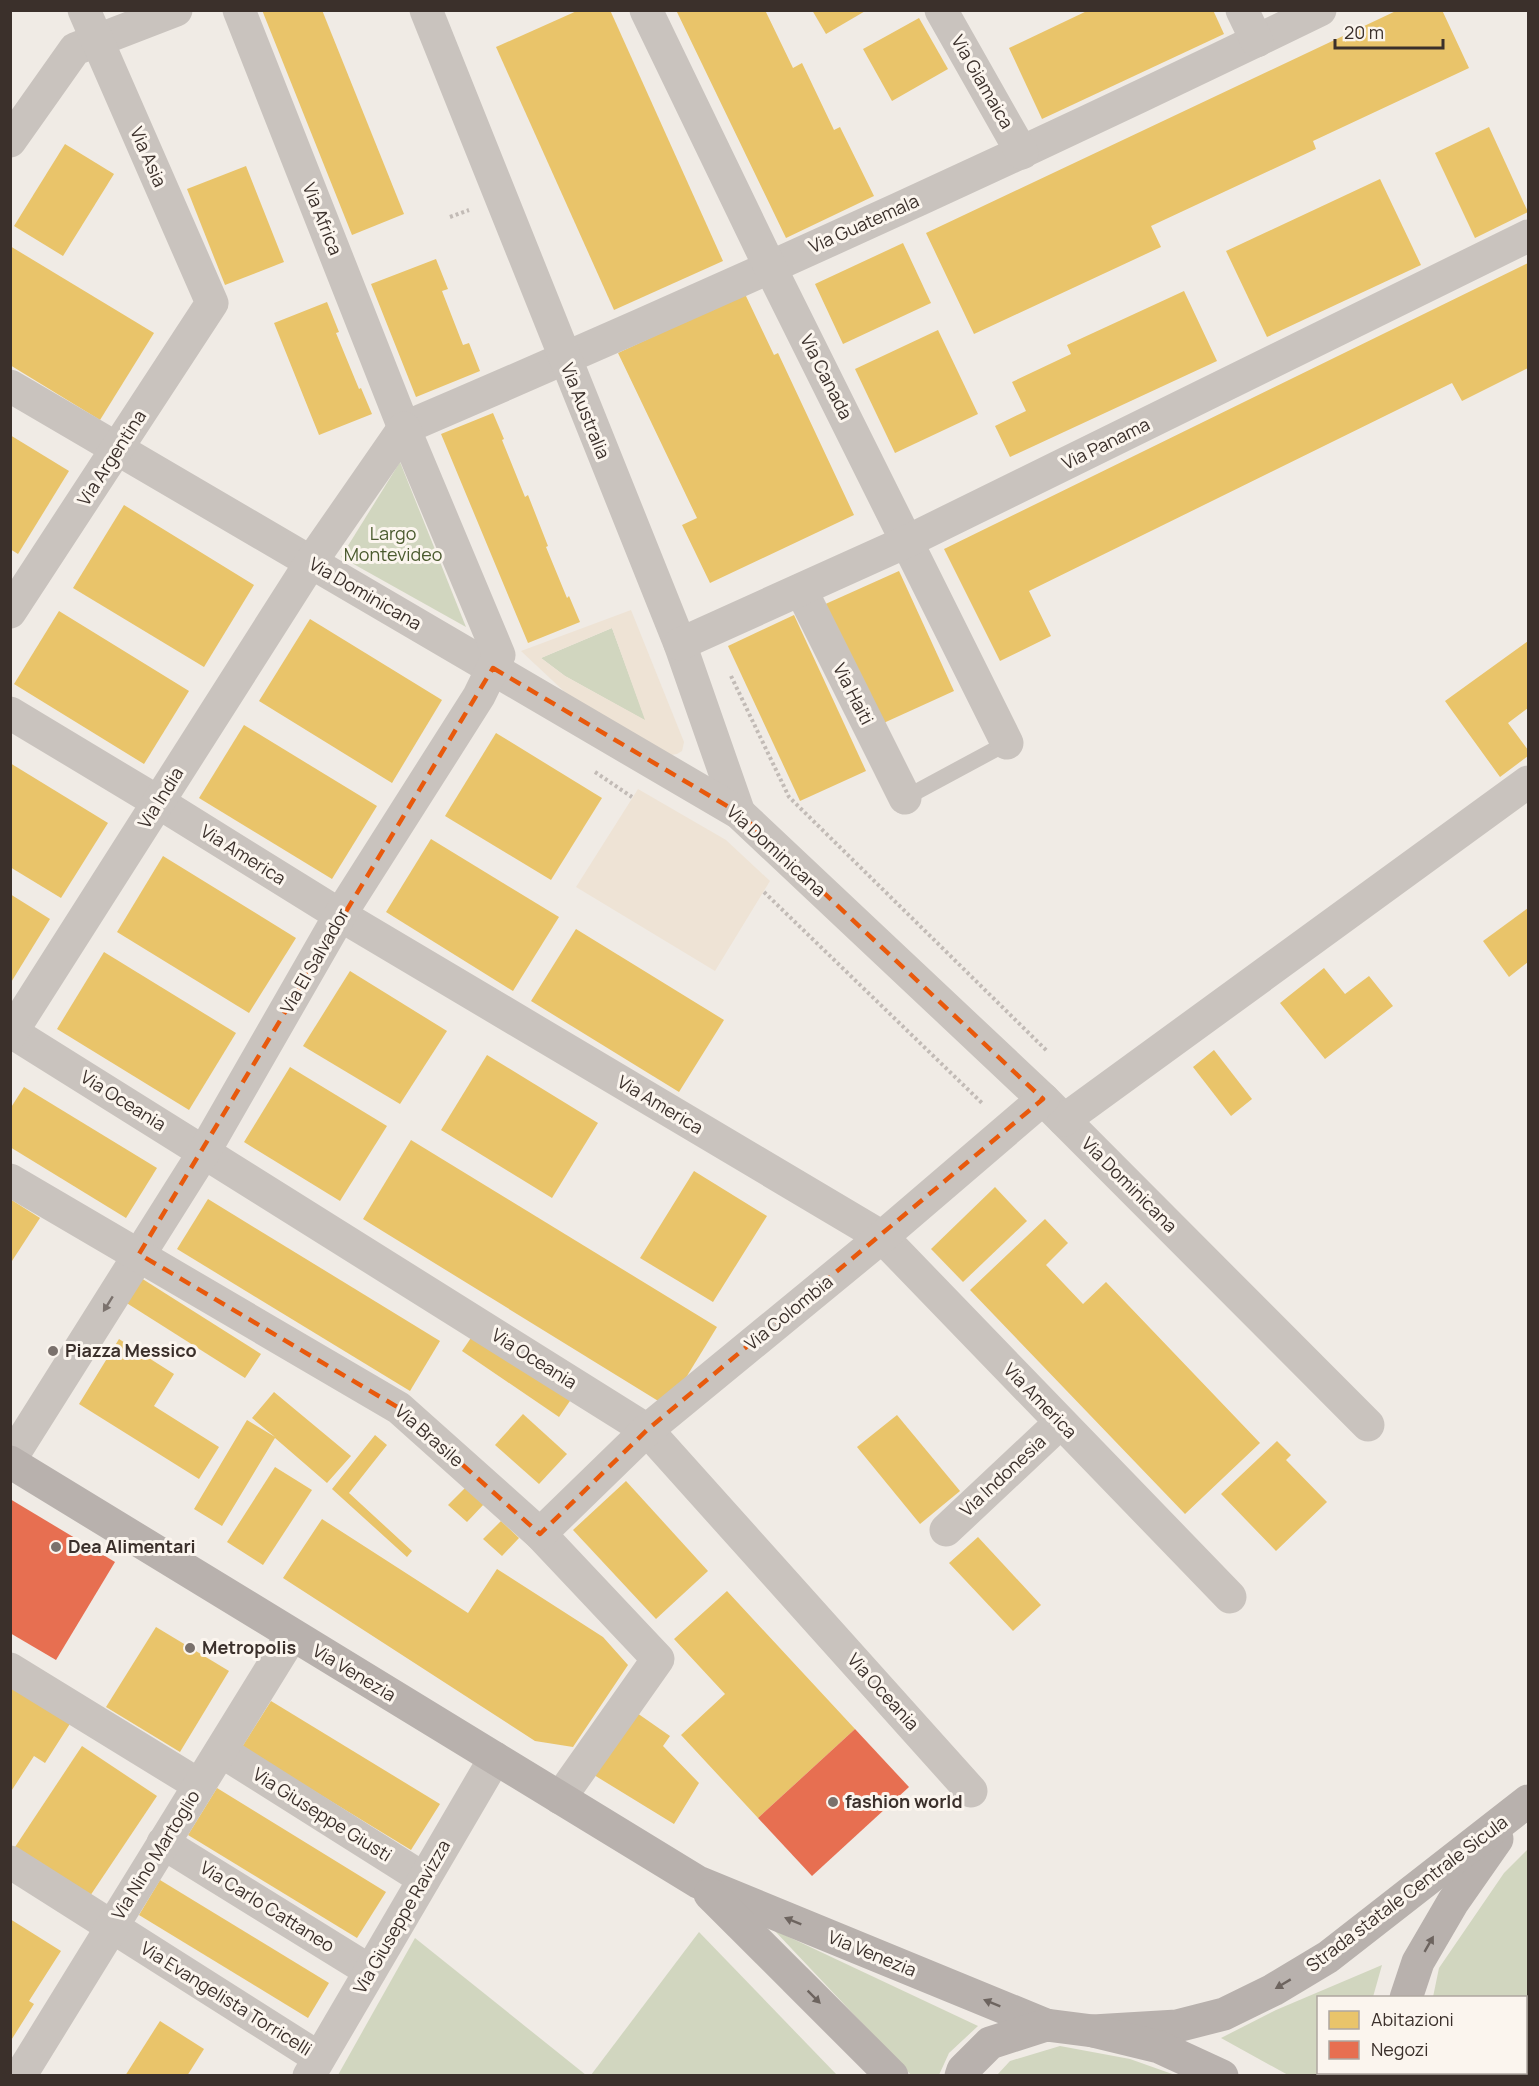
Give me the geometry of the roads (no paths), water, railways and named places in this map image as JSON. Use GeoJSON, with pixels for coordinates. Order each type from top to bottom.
{"type":"FeatureCollection","features":[{"type":"Feature","properties":{"kind":"main road","name":"Via Venezia"},"geometry":{"type":"LineString","coordinates":[[10,1461],[698,1882],[1046,2025]]}},
{"type":"Feature","properties":{"kind":"main road","name":"Strada statale Centrale Sicula"},"geometry":{"type":"LineString","coordinates":[[1407,1996],[1418,1962],[1453,1902],[1522,1807]]}},
{"type":"Feature","properties":{"kind":"main road","name":"Strada statale Centrale Sicula"},"geometry":{"type":"LineString","coordinates":[[1093,2031],[1177,2026],[1224,2014],[1273,1990],[1328,1957],[1522,1807]]}},
{"type":"Feature","properties":{"kind":"main road","name":"Via Venezia"},"geometry":{"type":"LineString","coordinates":[[698,1882],[892,2076]]}},
{"type":"Feature","properties":{"kind":"main road"},"geometry":{"type":"LineString","coordinates":[[962,2076],[963,2070],[990,2043],[1046,2025],[1093,2031],[1159,2047],[1222,2076]]}},
{"type":"Feature","properties":{"kind":"street","name":"Via Asia"},"geometry":{"type":"LineString","coordinates":[[84,10],[212,303]]}},
{"type":"Feature","properties":{"kind":"street"},"geometry":{"type":"LineString","coordinates":[[10,141],[75,49],[176,10]]}},
{"type":"Feature","properties":{"kind":"street","name":"Via Africa"},"geometry":{"type":"LineString","coordinates":[[239,10],[404,428]]}},
{"type":"Feature","properties":{"kind":"street","name":"Via Australia"},"geometry":{"type":"LineString","coordinates":[[426,10],[680,644],[739,813]]}},
{"type":"Feature","properties":{"kind":"street","name":"Via Canada"},"geometry":{"type":"LineString","coordinates":[[646,10],[770,267],[1007,743]]}},
{"type":"Feature","properties":{"kind":"street","name":"Via Giamaica"},"geometry":{"type":"LineString","coordinates":[[941,10],[1022,153]]}},
{"type":"Feature","properties":{"kind":"street"},"geometry":{"type":"LineString","coordinates":[[1242,10],[1257,41]]}},
{"type":"Feature","properties":{"kind":"street","name":"Via Guatemala"},"geometry":{"type":"LineString","coordinates":[[404,428],[564,359],[1022,153],[1320,10]]}},
{"type":"Feature","properties":{"kind":"street","name":"Via Panama"},"geometry":{"type":"LineString","coordinates":[[680,644],[908,541],[1528,236]]}},
{"type":"Feature","properties":{"kind":"street","name":"Via Argentina"},"geometry":{"type":"LineString","coordinates":[[10,612],[212,303]]}},
{"type":"Feature","properties":{"kind":"street","name":"Via Dominicana"},"geometry":{"type":"LineString","coordinates":[[10,386],[739,813],[1054,1109],[1368,1425]]}},
{"type":"Feature","properties":{"kind":"street"},"geometry":{"type":"LineString","coordinates":[[311,562],[404,428]]}},
{"type":"Feature","properties":{"kind":"street"},"geometry":{"type":"LineString","coordinates":[[404,428],[499,655],[493,668]]}},
{"type":"Feature","properties":{"kind":"street","name":"Via India"},"geometry":{"type":"LineString","coordinates":[[11,1033],[311,562]]}},
{"type":"Feature","properties":{"kind":"street","name":"Via Haiti"},"geometry":{"type":"LineString","coordinates":[[801,590],[905,798]]}},
{"type":"Feature","properties":{"kind":"street","name":"Via El Salvador"},"geometry":{"type":"LineString","coordinates":[[139,1254],[204,1152],[340,915],[478,696],[493,668]]}},
{"type":"Feature","properties":{"kind":"street","name":"Via America"},"geometry":{"type":"LineString","coordinates":[[10,713],[340,915],[882,1237],[1230,1597]]}},
{"type":"Feature","properties":{"kind":"street","name":"Via Colombia"},"geometry":{"type":"LineString","coordinates":[[540,1534],[647,1430],[882,1237],[1008,1129],[1054,1109],[1528,782]]}},
{"type":"Feature","properties":{"kind":"street","name":"Via Oceania"},"geometry":{"type":"LineString","coordinates":[[11,1033],[647,1430],[971,1791]]}},
{"type":"Feature","properties":{"kind":"street","name":"Via Brasile"},"geometry":{"type":"LineString","coordinates":[[10,1180],[399,1408],[540,1534],[658,1659],[560,1798]]}},
{"type":"Feature","properties":{"kind":"street"},"geometry":{"type":"LineString","coordinates":[[10,1461],[139,1254]]}},
{"type":"Feature","properties":{"kind":"street","name":"Via Indonesia"},"geometry":{"type":"LineString","coordinates":[[946,1530],[1060,1423]]}},
{"type":"Feature","properties":{"kind":"street","name":"Via Nino Martoglio"},"geometry":{"type":"LineString","coordinates":[[20,2076],[292,1635]]}},
{"type":"Feature","properties":{"kind":"street"},"geometry":{"type":"LineString","coordinates":[[10,1669],[199,1785]]}},
{"type":"Feature","properties":{"kind":"street","name":"Via Giuseppe Giusti"},"geometry":{"type":"LineString","coordinates":[[220,1751],[424,1879]]}},
{"type":"Feature","properties":{"kind":"street","name":"Via Giuseppe Ravizza"},"geometry":{"type":"LineString","coordinates":[[314,2067],[495,1758]]}},
{"type":"Feature","properties":{"kind":"street","name":"Via Carlo Cattaneo"},"geometry":{"type":"LineString","coordinates":[[163,1843],[370,1971]]}},
{"type":"Feature","properties":{"kind":"street","name":"Via Evangelista Torricelli"},"geometry":{"type":"LineString","coordinates":[[10,1862],[112,1927],[314,2067]]}},
{"type":"Feature","properties":{"kind":"lane"},"geometry":{"type":"LineString","coordinates":[[905,798],[1007,743]]}},
{"type":"Feature","properties":{"kind":"place","name":"Piazza Messico"},"geometry":{"type":"Point","coordinates":[53,1351]}},
{"type":"Feature","properties":{"kind":"place","name":"Dea Alimentari"},"geometry":{"type":"Point","coordinates":[56,1547]}},
{"type":"Feature","properties":{"kind":"place","name":"Metropolis"},"geometry":{"type":"Point","coordinates":[190,1648]}},
{"type":"Feature","properties":{"kind":"place","name":"fashion world"},"geometry":{"type":"Point","coordinates":[833,1802]}},
{"type":"Feature","properties":{"kind":"park label","name":"Largo Montevideo"},"geometry":{"type":"Point","coordinates":[393,544]}}]}
